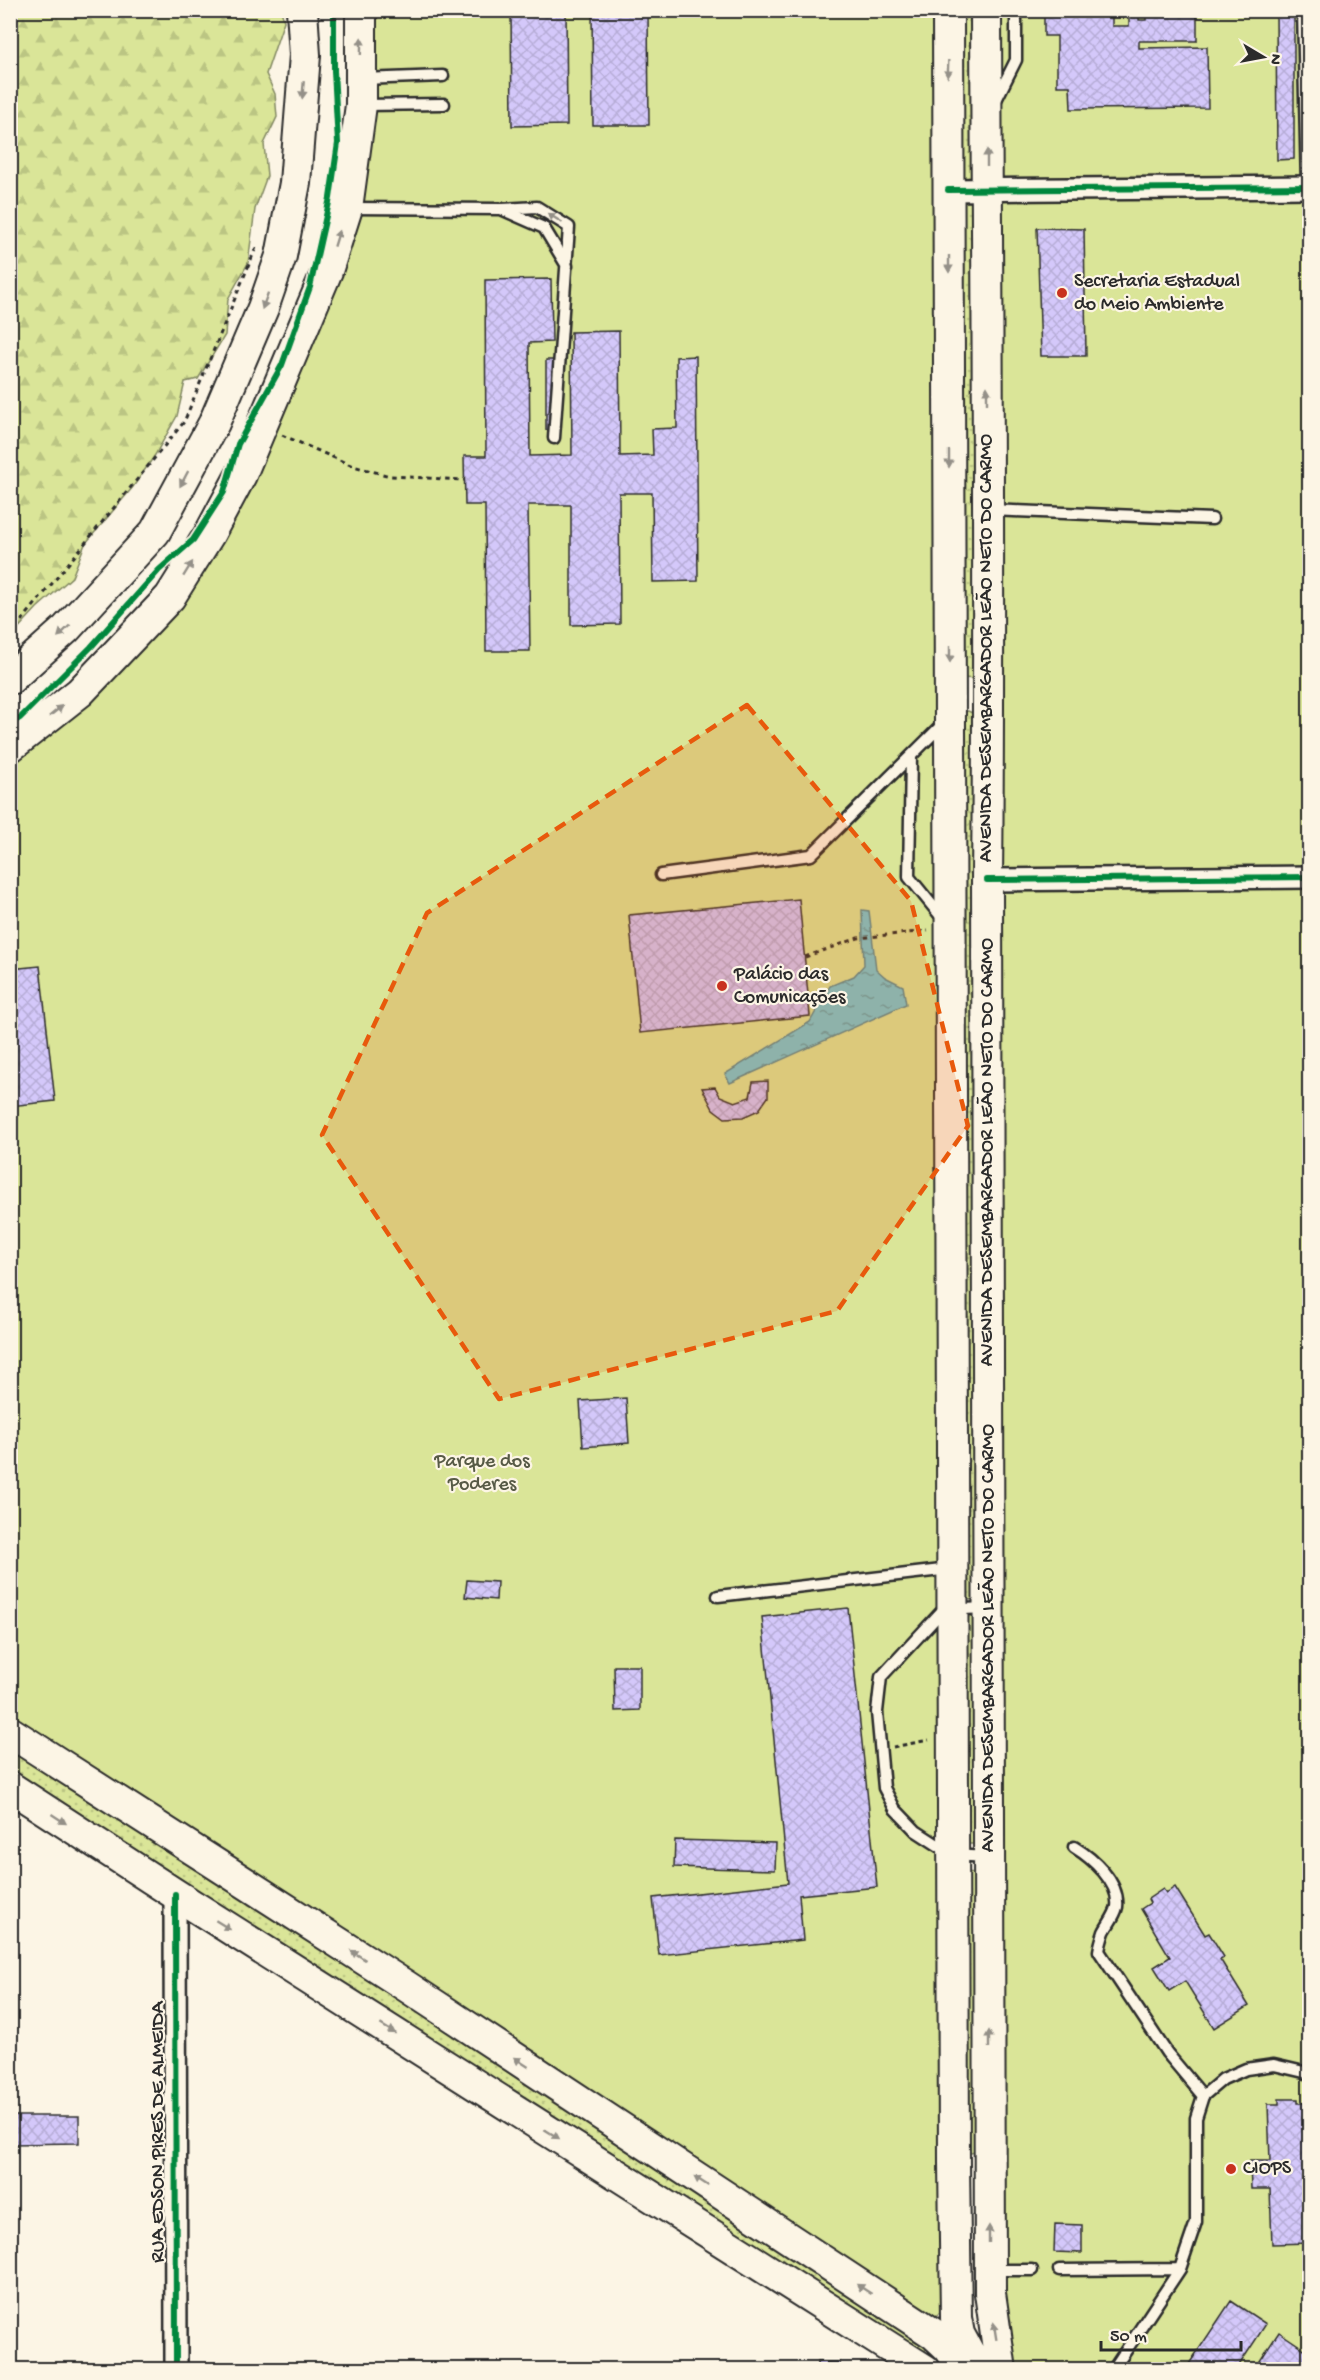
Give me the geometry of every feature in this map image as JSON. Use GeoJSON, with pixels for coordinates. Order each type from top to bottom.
{"type":"FeatureCollection","features":[{"type":"Feature","properties":{"kind":"main road"},"geometry":{"type":"LineString","coordinates":[[10,679],[66,629],[155,532],[214,423],[263,308],[270,247],[295,183],[305,55],[302,10]]}},
{"type":"Feature","properties":{"kind":"main road"},"geometry":{"type":"LineString","coordinates":[[10,747],[80,692],[170,597],[231,495],[327,272],[346,208],[361,92],[361,10]]}},
{"type":"Feature","properties":{"kind":"main road","name":"AVENIDA DESEMBARGADOR LEÃO NETO DO CARMO"},"geometry":{"type":"LineString","coordinates":[[948,10],[954,2163],[956,2318],[965,2366]]}},
{"type":"Feature","properties":{"kind":"main road","name":"AVENIDA DESEMBARGADOR LEÃO NETO DO CARMO"},"geometry":{"type":"LineString","coordinates":[[986,10],[989,695],[987,880],[989,2281],[1001,2370]]}},
{"type":"Feature","properties":{"kind":"main road"},"geometry":{"type":"LineString","coordinates":[[270,247],[327,272]]}},
{"type":"Feature","properties":{"kind":"main road"},"geometry":{"type":"LineString","coordinates":[[950,706],[989,695]]}},
{"type":"Feature","properties":{"kind":"main road"},"geometry":{"type":"LineString","coordinates":[[10,1732],[416,1993],[912,2321],[942,2341],[965,2366],[989,2360],[1001,2370]]}},
{"type":"Feature","properties":{"kind":"main road"},"geometry":{"type":"LineString","coordinates":[[10,1787],[926,2370]]}},
{"type":"Feature","properties":{"kind":"main road"},"geometry":{"type":"LineString","coordinates":[[954,2163],[989,2164]]}},
{"type":"Feature","properties":{"kind":"main road"},"geometry":{"type":"LineString","coordinates":[[912,2321],[933,2319],[946,2306],[956,2271]]}},
{"type":"Feature","properties":{"kind":"street"},"geometry":{"type":"LineString","coordinates":[[948,190],[1308,187]]}},
{"type":"Feature","properties":{"kind":"street"},"geometry":{"type":"LineString","coordinates":[[987,880],[1310,877]]}},
{"type":"Feature","properties":{"kind":"street","name":"RUA EDSON PIRES DE ALMEIDA"},"geometry":{"type":"LineString","coordinates":[[175,1894],[176,2370]]}},
{"type":"Feature","properties":{"kind":"lane"},"geometry":{"type":"LineString","coordinates":[[987,118],[1016,60],[1016,10]]}},
{"type":"Feature","properties":{"kind":"lane"},"geometry":{"type":"LineString","coordinates":[[1303,10],[1308,187]]}},
{"type":"Feature","properties":{"kind":"lane"},"geometry":{"type":"LineString","coordinates":[[361,92],[443,76]]}},
{"type":"Feature","properties":{"kind":"lane"},"geometry":{"type":"LineString","coordinates":[[361,92],[444,104]]}},
{"type":"Feature","properties":{"kind":"lane"},"geometry":{"type":"LineString","coordinates":[[346,208],[502,209],[537,207],[569,227],[554,438]]}},
{"type":"Feature","properties":{"kind":"lane"},"geometry":{"type":"LineString","coordinates":[[502,209],[544,228],[567,267]]}},
{"type":"Feature","properties":{"kind":"lane"},"geometry":{"type":"LineString","coordinates":[[987,510],[1212,519]]}},
{"type":"Feature","properties":{"kind":"lane"},"geometry":{"type":"LineString","coordinates":[[661,874],[811,855],[911,756],[950,706]]}},
{"type":"Feature","properties":{"kind":"lane"},"geometry":{"type":"LineString","coordinates":[[911,756],[909,878],[951,929]]}},
{"type":"Feature","properties":{"kind":"lane"},"geometry":{"type":"LineString","coordinates":[[717,1596],[953,1569]]}},
{"type":"Feature","properties":{"kind":"lane"},"geometry":{"type":"LineString","coordinates":[[989,1608],[943,1610],[936,1616],[881,1677],[877,1712],[884,1788],[895,1809],[916,1831],[953,1855],[989,1857]]}},
{"type":"Feature","properties":{"kind":"lane"},"geometry":{"type":"LineString","coordinates":[[1074,1847],[1089,1856],[1107,1876],[1115,1894],[1117,1906],[1104,1932],[1099,1951],[1167,2053],[1203,2096]]}},
{"type":"Feature","properties":{"kind":"lane"},"geometry":{"type":"LineString","coordinates":[[1113,2370],[1179,2269],[1196,2222],[1196,2118],[1203,2096],[1223,2079],[1246,2069],[1274,2065],[1310,2075]]}},
{"type":"Feature","properties":{"kind":"lane"},"geometry":{"type":"LineString","coordinates":[[1059,2270],[1179,2269]]}},
{"type":"Feature","properties":{"kind":"lane"},"geometry":{"type":"LineString","coordinates":[[989,2281],[1032,2270]]}},
{"type":"Feature","properties":{"kind":"path"},"geometry":{"type":"LineString","coordinates":[[1030,10],[1044,15]]}},
{"type":"Feature","properties":{"kind":"path"},"geometry":{"type":"LineString","coordinates":[[10,635],[184,422],[270,247]]}},
{"type":"Feature","properties":{"kind":"path"},"geometry":{"type":"LineString","coordinates":[[261,425],[353,466],[381,474],[465,480]]}},
{"type":"Feature","properties":{"kind":"path"},"geometry":{"type":"LineString","coordinates":[[805,957],[858,939],[951,929]]}},
{"type":"Feature","properties":{"kind":"highlighted area"},"geometry":{"type":"Polygon","coordinates":[[[747,705],[911,901],[968,1126],[837,1311],[499,1399],[322,1135],[427,913],[747,705]]]}},
{"type":"Feature","properties":{"kind":"green space"},"geometry":{"type":"Polygon","coordinates":[[[11,10],[281,10],[284,21],[266,74],[275,94],[277,117],[264,144],[267,176],[255,209],[248,263],[228,299],[225,335],[198,379],[185,382],[177,416],[155,455],[133,487],[85,544],[72,577],[37,608],[11,636],[11,10]]]}},
{"type":"Feature","properties":{"kind":"green space","name":"Parque dos Poderes"},"geometry":{"type":"Polygon","coordinates":[[[361,11],[948,11],[946,2306],[933,2319],[11,1732],[10,747],[170,597],[327,271],[361,11]]]}},
{"type":"Feature","properties":{"kind":"green space"},"geometry":{"type":"Polygon","coordinates":[[[957,11],[979,11],[982,679],[959,678],[957,11]]]}},
{"type":"Feature","properties":{"kind":"green space"},"geometry":{"type":"Polygon","coordinates":[[[986,11],[1309,11],[1309,2369],[1001,2369],[986,11]]]}},
{"type":"Feature","properties":{"kind":"green space"},"geometry":{"type":"Polygon","coordinates":[[[968,711],[978,716],[981,1596],[971,1600],[960,1596],[957,713],[968,711]]]}},
{"type":"Feature","properties":{"kind":"green space"},"geometry":{"type":"Polygon","coordinates":[[[978,1614],[975,1844],[965,1844],[963,1615],[978,1614]]]}},
{"type":"Feature","properties":{"kind":"green space"},"geometry":{"type":"Polygon","coordinates":[[[10,1743],[929,2344],[919,2361],[11,1777],[10,1743]]]}},
{"type":"Feature","properties":{"kind":"green space"},"geometry":{"type":"Polygon","coordinates":[[[966,1872],[975,1873],[982,2150],[971,2153],[962,2150],[966,1872]]]}},
{"type":"Feature","properties":{"kind":"water"},"geometry":{"type":"Polygon","coordinates":[[[862,910],[869,911],[876,969],[885,977],[903,986],[906,1004],[730,1083],[725,1074],[810,1022],[830,986],[854,976],[864,965],[862,910]]]}},
{"type":"Feature","properties":{"kind":"building"},"geometry":{"type":"Polygon","coordinates":[[[511,10],[566,10],[567,125],[512,126],[511,10]]]}},
{"type":"Feature","properties":{"kind":"building"},"geometry":{"type":"Polygon","coordinates":[[[592,10],[648,10],[649,125],[593,125],[592,10]]]}},
{"type":"Feature","properties":{"kind":"building"},"geometry":{"type":"Polygon","coordinates":[[[1044,10],[1112,10],[1112,26],[1129,26],[1129,10],[1139,10],[1139,20],[1146,20],[1146,15],[1197,15],[1197,41],[1139,41],[1139,48],[1207,47],[1208,108],[1071,109],[1070,86],[1057,86],[1057,36],[1044,36],[1044,10]]]}},
{"type":"Feature","properties":{"kind":"building"},"geometry":{"type":"Polygon","coordinates":[[[1276,10],[1294,10],[1294,159],[1277,160],[1276,10]]]}},
{"type":"Feature","properties":{"kind":"building","name":"Secretaria Estadual do Meio Ambiente"},"geometry":{"type":"Polygon","coordinates":[[[1037,228],[1084,229],[1086,356],[1041,356],[1037,228]]]}},
{"type":"Feature","properties":{"kind":"building"},"geometry":{"type":"Polygon","coordinates":[[[551,279],[552,342],[529,343],[530,456],[572,455],[571,332],[619,331],[620,456],[653,455],[652,429],[677,428],[676,357],[696,356],[698,581],[653,582],[652,493],[619,493],[620,624],[571,625],[571,505],[528,505],[530,651],[486,651],[485,505],[465,505],[464,456],[486,456],[485,280],[551,279]]]}},
{"type":"Feature","properties":{"kind":"building"},"geometry":{"type":"Polygon","coordinates":[[[546,360],[560,360],[561,430],[546,430],[546,360]]]}},
{"type":"Feature","properties":{"kind":"building","name":"Palácio das Comunicações"},"geometry":{"type":"Polygon","coordinates":[[[799,899],[810,1016],[640,1033],[629,915],[799,899]]]}},
{"type":"Feature","properties":{"kind":"building"},"geometry":{"type":"Polygon","coordinates":[[[40,966],[55,1101],[10,1106],[10,969],[40,966]]]}},
{"type":"Feature","properties":{"kind":"building"},"geometry":{"type":"Polygon","coordinates":[[[768,1081],[768,1097],[759,1110],[743,1117],[725,1118],[713,1109],[702,1088],[715,1087],[720,1096],[735,1102],[750,1097],[753,1082],[768,1081]]]}},
{"type":"Feature","properties":{"kind":"building"},"geometry":{"type":"Polygon","coordinates":[[[626,1398],[629,1443],[583,1447],[580,1401],[626,1398]]]}},
{"type":"Feature","properties":{"kind":"building"},"geometry":{"type":"Polygon","coordinates":[[[467,1580],[497,1582],[496,1600],[465,1597],[467,1580]]]}},
{"type":"Feature","properties":{"kind":"building"},"geometry":{"type":"Polygon","coordinates":[[[848,1608],[877,1887],[799,1895],[803,1940],[659,1955],[653,1898],[788,1883],[762,1617],[848,1608]]]}},
{"type":"Feature","properties":{"kind":"building"},"geometry":{"type":"Polygon","coordinates":[[[614,1666],[640,1666],[640,1710],[615,1711],[614,1666]]]}},
{"type":"Feature","properties":{"kind":"building"},"geometry":{"type":"Polygon","coordinates":[[[675,1840],[776,1843],[775,1870],[674,1867],[675,1840]]]}},
{"type":"Feature","properties":{"kind":"building"},"geometry":{"type":"Polygon","coordinates":[[[1175,1887],[1205,1935],[1209,1933],[1224,1957],[1220,1959],[1249,2006],[1214,2028],[1185,1981],[1169,1991],[1154,1967],[1170,1957],[1141,1909],[1150,1903],[1148,1899],[1163,1889],[1166,1893],[1175,1887]]]}},
{"type":"Feature","properties":{"kind":"building"},"geometry":{"type":"Polygon","coordinates":[[[1279,2099],[1298,2099],[1298,2103],[1309,2103],[1310,2243],[1272,2244],[1270,2189],[1251,2189],[1250,2161],[1270,2161],[1268,2104],[1279,2104],[1279,2099]]]}},
{"type":"Feature","properties":{"kind":"building"},"geometry":{"type":"Polygon","coordinates":[[[10,2116],[79,2116],[79,2143],[10,2144],[10,2116]]]}},
{"type":"Feature","properties":{"kind":"building"},"geometry":{"type":"Polygon","coordinates":[[[1055,2224],[1082,2225],[1082,2253],[1054,2252],[1055,2224]]]}},
{"type":"Feature","properties":{"kind":"building"},"geometry":{"type":"Polygon","coordinates":[[[1231,2301],[1266,2324],[1236,2370],[1185,2370],[1231,2301]]]}},
{"type":"Feature","properties":{"kind":"building"},"geometry":{"type":"Polygon","coordinates":[[[1279,2332],[1310,2353],[1310,2361],[1304,2370],[1254,2370],[1279,2332]]]}},
{"type":"Feature","properties":{"kind":"building"},"geometry":{"type":"Polygon","coordinates":[[[817,2362],[840,2362],[840,2370],[817,2370],[817,2362]]]}},
{"type":"Feature","properties":{"kind":"cycle path"},"geometry":{"type":"LineString","coordinates":[[10,724],[20,718],[91,647],[159,570],[193,540],[224,492],[238,444],[282,365],[310,287],[330,198],[338,143],[334,71],[334,10]]}},
{"type":"Feature","properties":{"kind":"cycle path"},"geometry":{"type":"LineString","coordinates":[[948,190],[1310,187]]}},
{"type":"Feature","properties":{"kind":"cycle path"},"geometry":{"type":"LineString","coordinates":[[987,880],[1310,877]]}},
{"type":"Feature","properties":{"kind":"cycle path"},"geometry":{"type":"LineString","coordinates":[[175,1894],[176,2370]]}},
{"type":"Feature","properties":{"kind":"place","name":"Secretaria Estadual do Meio Ambiente"},"geometry":{"type":"Point","coordinates":[1062,293]}},
{"type":"Feature","properties":{"kind":"place","name":"Palácio das Comunicações"},"geometry":{"type":"Point","coordinates":[722,986]}},
{"type":"Feature","properties":{"kind":"place","name":"CIOPS"},"geometry":{"type":"Point","coordinates":[1231,2169]}}]}
